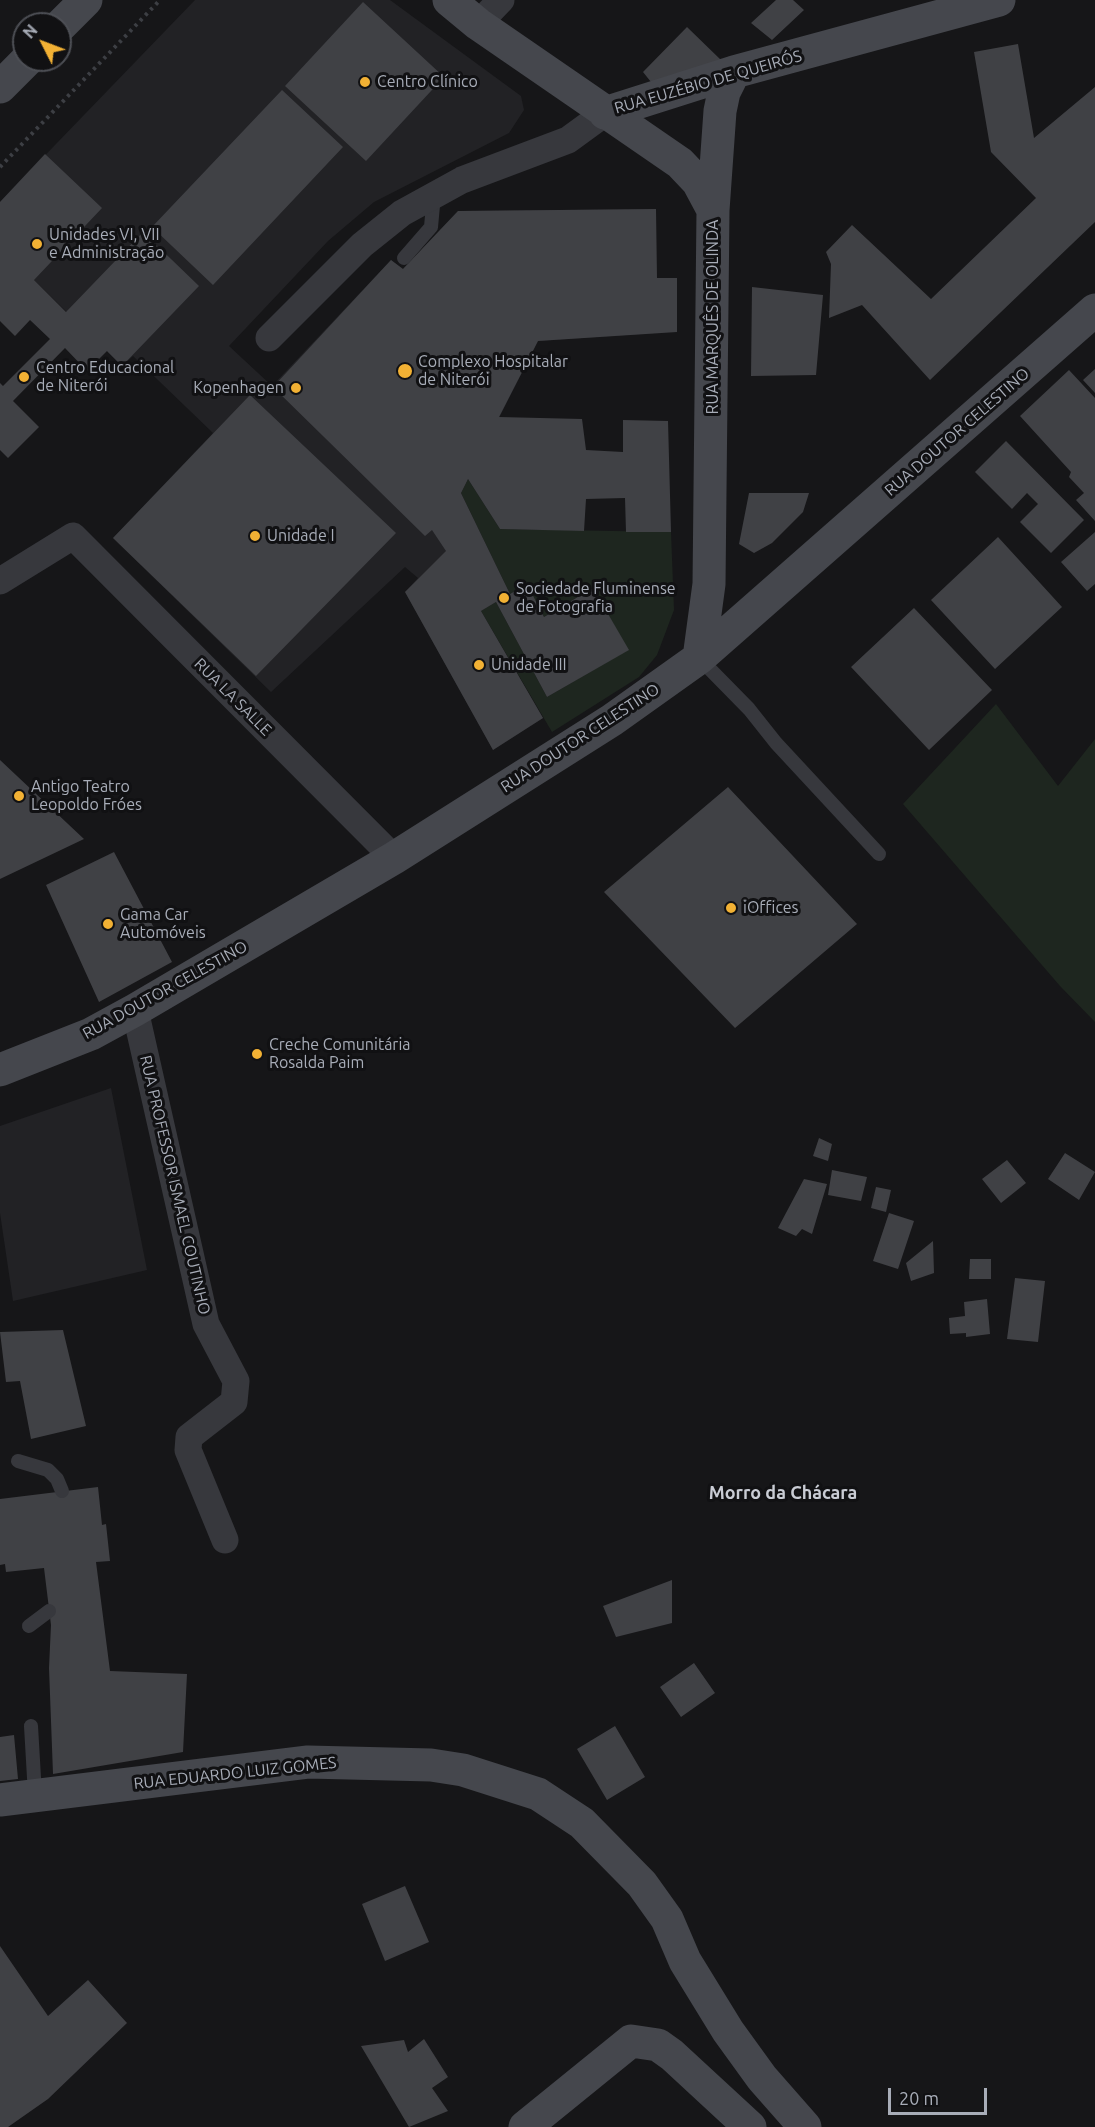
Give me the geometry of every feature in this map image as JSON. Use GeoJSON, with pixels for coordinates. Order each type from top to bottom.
{"type":"FeatureCollection","features":[{"type":"Feature","properties":{"kind":"street"},"geometry":{"type":"LineString","coordinates":[[72,14],[86,0]]}},
{"type":"Feature","properties":{"kind":"street","name":"RUA MARQUÊS DE OLINDA"},"geometry":{"type":"LineString","coordinates":[[448,0],[478,24],[680,163],[698,182],[714,210],[709,584],[699,657]]}},
{"type":"Feature","properties":{"kind":"street"},"geometry":{"type":"LineString","coordinates":[[478,24],[501,0]]}},
{"type":"Feature","properties":{"kind":"street"},"geometry":{"type":"LineString","coordinates":[[886,33],[917,0]]}},
{"type":"Feature","properties":{"kind":"street","name":"RUA EUZÉBIO DE QUEIRÓS"},"geometry":{"type":"LineString","coordinates":[[269,338],[362,245],[402,213],[434,194],[501,163],[568,140],[605,113],[734,72],[886,33],[999,0]]}},
{"type":"Feature","properties":{"kind":"street"},"geometry":{"type":"LineString","coordinates":[[0,87],[15,72]]}},
{"type":"Feature","properties":{"kind":"street"},"geometry":{"type":"LineString","coordinates":[[714,210],[720,111],[724,92],[734,72]]}},
{"type":"Feature","properties":{"kind":"street","name":"RUA DOUTOR CELESTINO"},"geometry":{"type":"LineString","coordinates":[[0,1070],[91,1034],[135,1010],[394,858],[612,720],[699,657],[1095,310]]}},
{"type":"Feature","properties":{"kind":"street","name":"RUA LA SALLE"},"geometry":{"type":"LineString","coordinates":[[0,581],[72,536],[394,858]]}},
{"type":"Feature","properties":{"kind":"street","name":"RUA PROFESSOR ISMAEL COUTINHO"},"geometry":{"type":"LineString","coordinates":[[135,1010],[206,1324],[236,1381],[234,1402],[189,1437],[188,1450],[225,1540]]}},
{"type":"Feature","properties":{"kind":"street","name":"RUA EDUARDO LUIZ GOMES"},"geometry":{"type":"LineString","coordinates":[[0,1800],[308,1762],[431,1765],[463,1770],[538,1794],[582,1823],[642,1884],[668,1919],[685,1961],[728,2031],[762,2078],[805,2127]]}},
{"type":"Feature","properties":{"kind":"street"},"geometry":{"type":"LineString","coordinates":[[525,2127],[631,2041],[658,2044],[750,2127]]}},
{"type":"Feature","properties":{"kind":"lane"},"geometry":{"type":"LineString","coordinates":[[404,258],[431,227],[434,194]]}},
{"type":"Feature","properties":{"kind":"lane"},"geometry":{"type":"LineString","coordinates":[[699,657],[749,709],[776,743],[879,854]]}},
{"type":"Feature","properties":{"kind":"lane"},"geometry":{"type":"LineString","coordinates":[[18,1461],[48,1470],[57,1479],[62,1491]]}},
{"type":"Feature","properties":{"kind":"lane"},"geometry":{"type":"LineString","coordinates":[[29,1626],[49,1611]]}},
{"type":"Feature","properties":{"kind":"lane"},"geometry":{"type":"LineString","coordinates":[[31,1726],[35,1795]]}},
{"type":"Feature","properties":{"kind":"path"},"geometry":{"type":"LineString","coordinates":[[0,167],[160,0]]}},
{"type":"Feature","properties":{"kind":"shaded area","name":"Complexo Hospitalar de Niterói"},"geometry":{"type":"Polygon","coordinates":[[[195,0],[390,0],[521,96],[524,110],[509,133],[374,202],[328,241],[229,346],[272,386],[391,260],[403,269],[458,211],[656,209],[656,333],[538,341],[461,493],[446,551],[543,718],[493,750],[405,592],[418,578],[405,567],[271,692],[113,538],[213,433],[133,356],[122,366],[34,280],[0,265],[0,202],[195,0]]]}},
{"type":"Feature","properties":{"kind":"shaded area"},"geometry":{"type":"Polygon","coordinates":[[[468,479],[500,529],[671,532],[674,610],[657,655],[639,677],[552,732],[481,611],[496,602],[547,697],[628,650],[593,588],[544,617],[527,585],[510,594],[461,493],[468,479]]]}},
{"type":"Feature","properties":{"kind":"shaded area"},"geometry":{"type":"Polygon","coordinates":[[[996,704],[1058,786],[1095,739],[1095,1022],[1060,986],[903,804],[996,704]]]}},
{"type":"Feature","properties":{"kind":"shaded area"},"geometry":{"type":"Polygon","coordinates":[[[111,1088],[147,1270],[13,1301],[0,1213],[0,1126],[111,1088]]]}},
{"type":"Feature","properties":{"kind":"building"},"geometry":{"type":"Polygon","coordinates":[[[776,0],[793,0],[804,10],[772,40],[751,23],[776,0]]]}},
{"type":"Feature","properties":{"kind":"building","name":"Centro Clínico"},"geometry":{"type":"Polygon","coordinates":[[[363,2],[444,77],[366,161],[285,86],[363,2]]]}},
{"type":"Feature","properties":{"kind":"building"},"geometry":{"type":"Polygon","coordinates":[[[687,27],[722,61],[655,87],[643,72],[687,27]]]}},
{"type":"Feature","properties":{"kind":"building"},"geometry":{"type":"Polygon","coordinates":[[[1018,44],[1034,138],[1095,87],[1095,222],[930,380],[862,305],[829,318],[831,264],[826,252],[852,225],[931,299],[1036,198],[991,152],[974,52],[1018,44]]]}},
{"type":"Feature","properties":{"kind":"building"},"geometry":{"type":"Polygon","coordinates":[[[282,90],[343,147],[213,285],[152,227],[282,90]]]}},
{"type":"Feature","properties":{"kind":"building"},"geometry":{"type":"Polygon","coordinates":[[[45,154],[102,208],[34,280],[66,312],[143,232],[199,286],[122,366],[107,351],[87,371],[65,348],[13,401],[39,427],[8,458],[0,450],[0,383],[3,386],[50,339],[30,320],[15,336],[0,321],[0,202],[45,154]]]}},
{"type":"Feature","properties":{"kind":"building"},"geometry":{"type":"Polygon","coordinates":[[[656,209],[657,278],[677,278],[677,332],[538,341],[499,417],[582,419],[586,450],[623,452],[623,420],[668,421],[671,532],[626,532],[625,498],[586,499],[584,531],[500,529],[468,479],[461,493],[510,594],[527,584],[544,617],[593,588],[629,650],[547,697],[496,602],[481,611],[543,718],[493,750],[405,592],[446,551],[432,530],[425,536],[273,387],[391,260],[403,269],[458,211],[656,209]]]}},
{"type":"Feature","properties":{"kind":"building"},"geometry":{"type":"Polygon","coordinates":[[[752,287],[823,295],[816,375],[751,376],[752,287]]]}},
{"type":"Feature","properties":{"kind":"building"},"geometry":{"type":"Polygon","coordinates":[[[1095,369],[1095,393],[1083,380],[1095,369]]]}},
{"type":"Feature","properties":{"kind":"building"},"geometry":{"type":"Polygon","coordinates":[[[1069,370],[1095,398],[1095,521],[1076,500],[1084,493],[1069,477],[1071,472],[1020,416],[1069,370]]]}},
{"type":"Feature","properties":{"kind":"building","name":"Unidade I"},"geometry":{"type":"Polygon","coordinates":[[[250,395],[396,533],[256,676],[113,538],[250,395]]]}},
{"type":"Feature","properties":{"kind":"building"},"geometry":{"type":"Polygon","coordinates":[[[1006,441],[1084,520],[1051,553],[1020,522],[1038,504],[1027,493],[1012,509],[975,472],[1006,441]]]}},
{"type":"Feature","properties":{"kind":"building"},"geometry":{"type":"Polygon","coordinates":[[[749,493],[809,493],[803,512],[772,543],[754,553],[739,544],[749,493]]]}},
{"type":"Feature","properties":{"kind":"building"},"geometry":{"type":"Polygon","coordinates":[[[1095,532],[1095,584],[1087,591],[1061,562],[1095,532]]]}},
{"type":"Feature","properties":{"kind":"building"},"geometry":{"type":"Polygon","coordinates":[[[998,537],[1062,607],[995,669],[931,600],[998,537]]]}},
{"type":"Feature","properties":{"kind":"building"},"geometry":{"type":"Polygon","coordinates":[[[914,608],[992,690],[929,750],[851,667],[914,608]]]}},
{"type":"Feature","properties":{"kind":"building","name":"Antigo Teatro Leopoldo Fróes"},"geometry":{"type":"Polygon","coordinates":[[[0,760],[84,839],[0,879],[0,760]]]}},
{"type":"Feature","properties":{"kind":"building","name":"iOffices"},"geometry":{"type":"Polygon","coordinates":[[[728,787],[857,924],[735,1028],[604,892],[728,787]]]}},
{"type":"Feature","properties":{"kind":"building","name":"Gama Car Automóveis"},"geometry":{"type":"Polygon","coordinates":[[[114,852],[172,962],[99,1002],[46,885],[114,852]]]}},
{"type":"Feature","properties":{"kind":"building"},"geometry":{"type":"Polygon","coordinates":[[[819,1138],[832,1144],[828,1161],[813,1156],[819,1138]]]}},
{"type":"Feature","properties":{"kind":"building"},"geometry":{"type":"Polygon","coordinates":[[[1065,1153],[1095,1172],[1079,1200],[1048,1179],[1065,1153]]]}},
{"type":"Feature","properties":{"kind":"building"},"geometry":{"type":"Polygon","coordinates":[[[1007,1160],[1026,1183],[1001,1203],[982,1179],[1007,1160]]]}},
{"type":"Feature","properties":{"kind":"building"},"geometry":{"type":"Polygon","coordinates":[[[832,1170],[867,1177],[861,1201],[828,1195],[832,1170]]]}},
{"type":"Feature","properties":{"kind":"building"},"geometry":{"type":"Polygon","coordinates":[[[804,1179],[827,1184],[812,1234],[802,1229],[796,1236],[778,1228],[804,1179]]]}},
{"type":"Feature","properties":{"kind":"building"},"geometry":{"type":"Polygon","coordinates":[[[876,1187],[891,1190],[886,1212],[871,1208],[876,1187]]]}},
{"type":"Feature","properties":{"kind":"building"},"geometry":{"type":"Polygon","coordinates":[[[889,1213],[914,1221],[898,1269],[873,1261],[889,1213]]]}},
{"type":"Feature","properties":{"kind":"building"},"geometry":{"type":"Polygon","coordinates":[[[933,1241],[934,1273],[911,1281],[906,1263],[933,1241]]]}},
{"type":"Feature","properties":{"kind":"building"},"geometry":{"type":"Polygon","coordinates":[[[970,1259],[991,1259],[991,1279],[969,1279],[970,1259]]]}},
{"type":"Feature","properties":{"kind":"building"},"geometry":{"type":"Polygon","coordinates":[[[1015,1278],[1045,1281],[1038,1342],[1007,1339],[1015,1278]]]}},
{"type":"Feature","properties":{"kind":"building"},"geometry":{"type":"Polygon","coordinates":[[[987,1299],[990,1334],[966,1337],[966,1333],[950,1334],[949,1318],[965,1316],[964,1302],[987,1299]]]}},
{"type":"Feature","properties":{"kind":"building"},"geometry":{"type":"Polygon","coordinates":[[[63,1330],[86,1426],[31,1439],[20,1381],[6,1382],[0,1332],[63,1330]]]}},
{"type":"Feature","properties":{"kind":"building"},"geometry":{"type":"Polygon","coordinates":[[[98,1487],[102,1525],[106,1524],[110,1561],[96,1562],[110,1671],[187,1674],[183,1752],[53,1774],[49,1668],[51,1625],[44,1568],[6,1572],[5,1564],[0,1565],[0,1499],[98,1487]]]}},
{"type":"Feature","properties":{"kind":"building"},"geometry":{"type":"Polygon","coordinates":[[[672,1580],[672,1623],[616,1637],[603,1606],[672,1580]]]}},
{"type":"Feature","properties":{"kind":"building"},"geometry":{"type":"Polygon","coordinates":[[[694,1663],[715,1693],[681,1717],[660,1687],[694,1663]]]}},
{"type":"Feature","properties":{"kind":"building"},"geometry":{"type":"Polygon","coordinates":[[[615,1726],[645,1777],[607,1800],[577,1749],[615,1726]]]}},
{"type":"Feature","properties":{"kind":"building"},"geometry":{"type":"Polygon","coordinates":[[[14,1735],[18,1779],[0,1781],[0,1737],[14,1735]]]}},
{"type":"Feature","properties":{"kind":"building"},"geometry":{"type":"Polygon","coordinates":[[[405,1886],[429,1942],[385,1961],[362,1904],[405,1886]]]}},
{"type":"Feature","properties":{"kind":"building"},"geometry":{"type":"Polygon","coordinates":[[[0,1946],[48,2016],[88,1980],[127,2023],[48,2099],[8,2127],[0,2127],[0,1946]]]}},
{"type":"Feature","properties":{"kind":"building"},"geometry":{"type":"Polygon","coordinates":[[[424,2039],[448,2077],[432,2088],[448,2111],[409,2127],[361,2046],[404,2040],[408,2052],[424,2039]]]}},
{"type":"Feature","properties":{"kind":"place","name":"Centro Clínico"},"geometry":{"type":"Point","coordinates":[365,82]}},
{"type":"Feature","properties":{"kind":"place","name":"Unidades VI, VII e Administração"},"geometry":{"type":"Point","coordinates":[37,244]}},
{"type":"Feature","properties":{"kind":"place","name":"Complexo Hospitalar de Niterói"},"geometry":{"type":"Point","coordinates":[405,371]}},
{"type":"Feature","properties":{"kind":"place","name":"Centro Educacional de Niterói"},"geometry":{"type":"Point","coordinates":[24,377]}},
{"type":"Feature","properties":{"kind":"place","name":"Kopenhagen"},"geometry":{"type":"Point","coordinates":[296,388]}},
{"type":"Feature","properties":{"kind":"place","name":"Unidade I"},"geometry":{"type":"Point","coordinates":[255,536]}},
{"type":"Feature","properties":{"kind":"place","name":"Sociedade Fluminense de Fotografia"},"geometry":{"type":"Point","coordinates":[504,598]}},
{"type":"Feature","properties":{"kind":"place","name":"Unidade III"},"geometry":{"type":"Point","coordinates":[479,665]}},
{"type":"Feature","properties":{"kind":"place","name":"Antigo Teatro Leopoldo Fróes"},"geometry":{"type":"Point","coordinates":[19,796]}},
{"type":"Feature","properties":{"kind":"place","name":"iOffices"},"geometry":{"type":"Point","coordinates":[731,908]}},
{"type":"Feature","properties":{"kind":"place","name":"Gama Car Automóveis"},"geometry":{"type":"Point","coordinates":[108,924]}},
{"type":"Feature","properties":{"kind":"place","name":"Creche Comunitária Rosalda Paim"},"geometry":{"type":"Point","coordinates":[257,1054]}},
{"type":"Feature","properties":{"kind":"district","name":"Morro da Chácara"},"geometry":{"type":"Point","coordinates":[783,1493]}}]}
